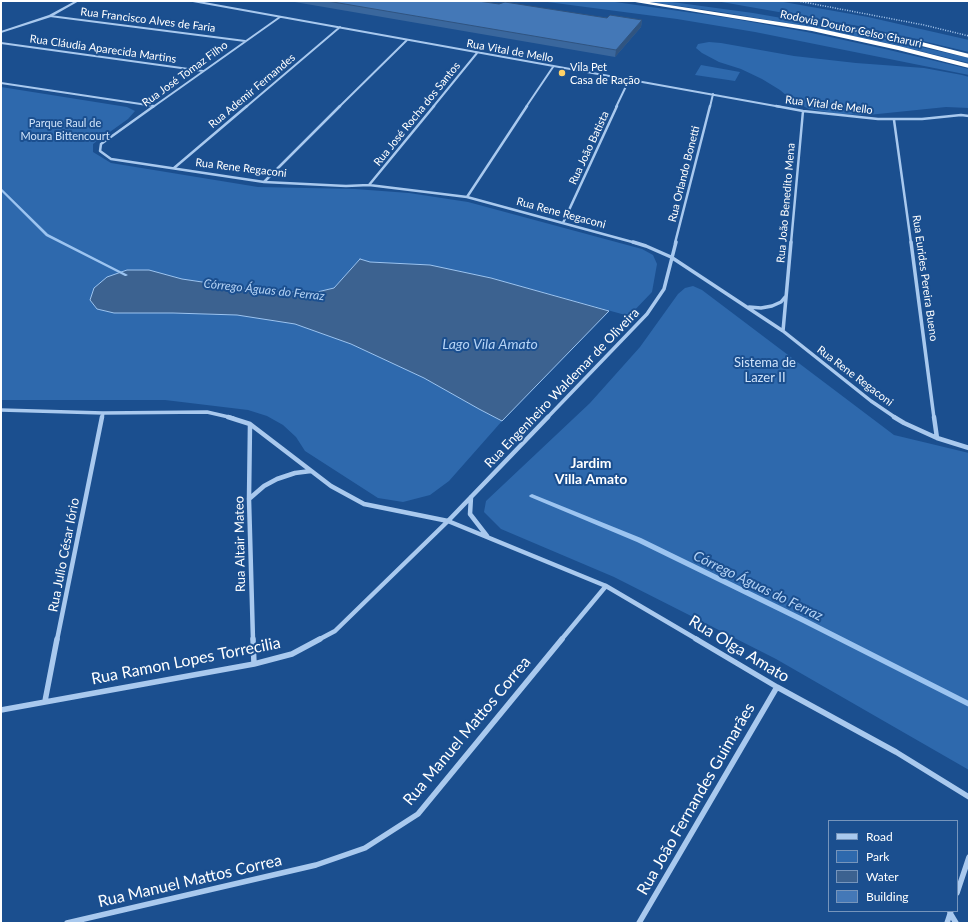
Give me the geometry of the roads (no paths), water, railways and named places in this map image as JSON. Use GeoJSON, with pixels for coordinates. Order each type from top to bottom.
{"type":"FeatureCollection","features":[{"type":"Feature","properties":{"kind":"highway","name":"Rodovia Doutor Celso Charuri"},"geometry":{"type":"LineString","coordinates":[[632,1],[812,29],[899,48],[969,66]]}},
{"type":"Feature","properties":{"kind":"highway","name":"Rodovia Doutor Celso Charuri"},"geometry":{"type":"LineString","coordinates":[[831,25],[902,39],[969,56]]}},
{"type":"Feature","properties":{"kind":"street"},"geometry":{"type":"LineString","coordinates":[[1,32],[50,16],[78,1]]}},
{"type":"Feature","properties":{"kind":"street","name":"Rua Vital de Mello"},"geometry":{"type":"LineString","coordinates":[[193,1],[803,111],[857,118],[894,120],[961,115],[969,116]]}},
{"type":"Feature","properties":{"kind":"street","name":"Rua Francisco Alves de Faria"},"geometry":{"type":"LineString","coordinates":[[50,16],[245,41]]}},
{"type":"Feature","properties":{"kind":"street","name":"Rua José Tomaz Filho"},"geometry":{"type":"LineString","coordinates":[[101,144],[280,17]]}},
{"type":"Feature","properties":{"kind":"street","name":"Rua Ademir Fernandes"},"geometry":{"type":"LineString","coordinates":[[174,168],[340,28]]}},
{"type":"Feature","properties":{"kind":"street"},"geometry":{"type":"LineString","coordinates":[[264,182],[407,40]]}},
{"type":"Feature","properties":{"kind":"street","name":"Rua Cláudia Aparecida Martins"},"geometry":{"type":"LineString","coordinates":[[1,43],[204,71]]}},
{"type":"Feature","properties":{"kind":"street","name":"Rua José Rocha dos Santos"},"geometry":{"type":"LineString","coordinates":[[369,185],[477,53]]}},
{"type":"Feature","properties":{"kind":"street"},"geometry":{"type":"LineString","coordinates":[[467,197],[553,67]]}},
{"type":"Feature","properties":{"kind":"street","name":"Rua João Batista"},"geometry":{"type":"LineString","coordinates":[[563,223],[630,80]]}},
{"type":"Feature","properties":{"kind":"street"},"geometry":{"type":"LineString","coordinates":[[1,83],[154,106]]}},
{"type":"Feature","properties":{"kind":"street","name":"Rua Orlando Bonetti"},"geometry":{"type":"LineString","coordinates":[[671,257],[713,94]]}},
{"type":"Feature","properties":{"kind":"street","name":"Rua João Benedito Mena"},"geometry":{"type":"LineString","coordinates":[[783,332],[803,111]]}},
{"type":"Feature","properties":{"kind":"street","name":"Rua Eurides Pereira Bueno"},"geometry":{"type":"LineString","coordinates":[[894,120],[937,438]]}},
{"type":"Feature","properties":{"kind":"street","name":"Rua Rene Regaconi"},"geometry":{"type":"LineString","coordinates":[[101,144],[100,151],[112,159],[264,182],[346,186],[369,185],[467,197],[646,246],[671,257],[783,332],[872,402],[904,423],[937,438],[969,448]]}},
{"type":"Feature","properties":{"kind":"street","name":"Rua Engenheiro Waldemar de Oliveira"},"geometry":{"type":"LineString","coordinates":[[448,521],[647,314],[664,289],[671,257]]}},
{"type":"Feature","properties":{"kind":"street"},"geometry":{"type":"LineString","coordinates":[[745,306],[761,308],[772,306],[781,302],[786,296]]}},
{"type":"Feature","properties":{"kind":"street","name":"Rua Olga Amato"},"geometry":{"type":"LineString","coordinates":[[1,410],[103,413],[207,412],[235,418],[250,424],[331,486],[364,504],[448,521],[606,586],[777,687],[896,752],[969,797]]}},
{"type":"Feature","properties":{"kind":"street","name":"Rua Julio César Iório"},"geometry":{"type":"LineString","coordinates":[[45,701],[103,413]]}},
{"type":"Feature","properties":{"kind":"street","name":"Rua Altair Mateo"},"geometry":{"type":"LineString","coordinates":[[250,424],[249,499],[254,664]]}},
{"type":"Feature","properties":{"kind":"street"},"geometry":{"type":"LineString","coordinates":[[249,499],[264,486],[277,479],[295,473],[311,471]]}},
{"type":"Feature","properties":{"kind":"street","name":"Rua Olga Amato"},"geometry":{"type":"LineString","coordinates":[[471,497],[470,514],[488,538]]}},
{"type":"Feature","properties":{"kind":"street","name":"Rua Ramon Lopes Torrecilia"},"geometry":{"type":"LineString","coordinates":[[1,710],[254,664],[292,654],[334,631],[448,521]]}},
{"type":"Feature","properties":{"kind":"street","name":"Rua Manuel Mattos Correa"},"geometry":{"type":"LineString","coordinates":[[67,923],[316,865],[366,848],[418,814],[606,586]]}},
{"type":"Feature","properties":{"kind":"street","name":"Rua João Fernandes Guimarães"},"geometry":{"type":"LineString","coordinates":[[639,923],[777,687]]}},
{"type":"Feature","properties":{"kind":"street"},"geometry":{"type":"LineString","coordinates":[[958,890],[969,857]]}},
{"type":"Feature","properties":{"kind":"street"},"geometry":{"type":"LineString","coordinates":[[947,923],[951,912]]}},
{"type":"Feature","properties":{"kind":"street"},"geometry":{"type":"LineString","coordinates":[[951,912],[956,923]]}},
{"type":"Feature","properties":{"kind":"water","name":"Lago Vila Amato"},"geometry":{"type":"Polygon","coordinates":[[[360,259],[370,262],[430,265],[491,278],[609,311],[502,421],[424,378],[351,344],[295,324],[237,315],[114,313],[97,309],[90,300],[94,288],[107,277],[127,270],[149,270],[182,279],[256,290],[313,293],[334,288],[360,259]]]}},
{"type":"Feature","properties":{"kind":"waterway","name":"Córrego Águas do Ferraz"},"geometry":{"type":"LineString","coordinates":[[1,189],[47,235],[126,275]]}},
{"type":"Feature","properties":{"kind":"waterway","name":"Córrego Águas do Ferraz"},"geometry":{"type":"LineString","coordinates":[[532,496],[639,540],[805,621],[969,704]]}},
{"type":"Feature","properties":{"kind":"place","name":"Vila Pet Casa de Ração"},"geometry":{"type":"Point","coordinates":[562,73]}},
{"type":"Feature","properties":{"kind":"district","name":"Jardim Villa Amato"},"geometry":{"type":"Point","coordinates":[591,472]}},
{"type":"Feature","properties":{"kind":"park label","name":"Parque Raul de Moura Bittencourt"},"geometry":{"type":"Point","coordinates":[65,129]}},
{"type":"Feature","properties":{"kind":"park label","name":"Sistema de Lazer II"},"geometry":{"type":"Point","coordinates":[765,370]}}]}
